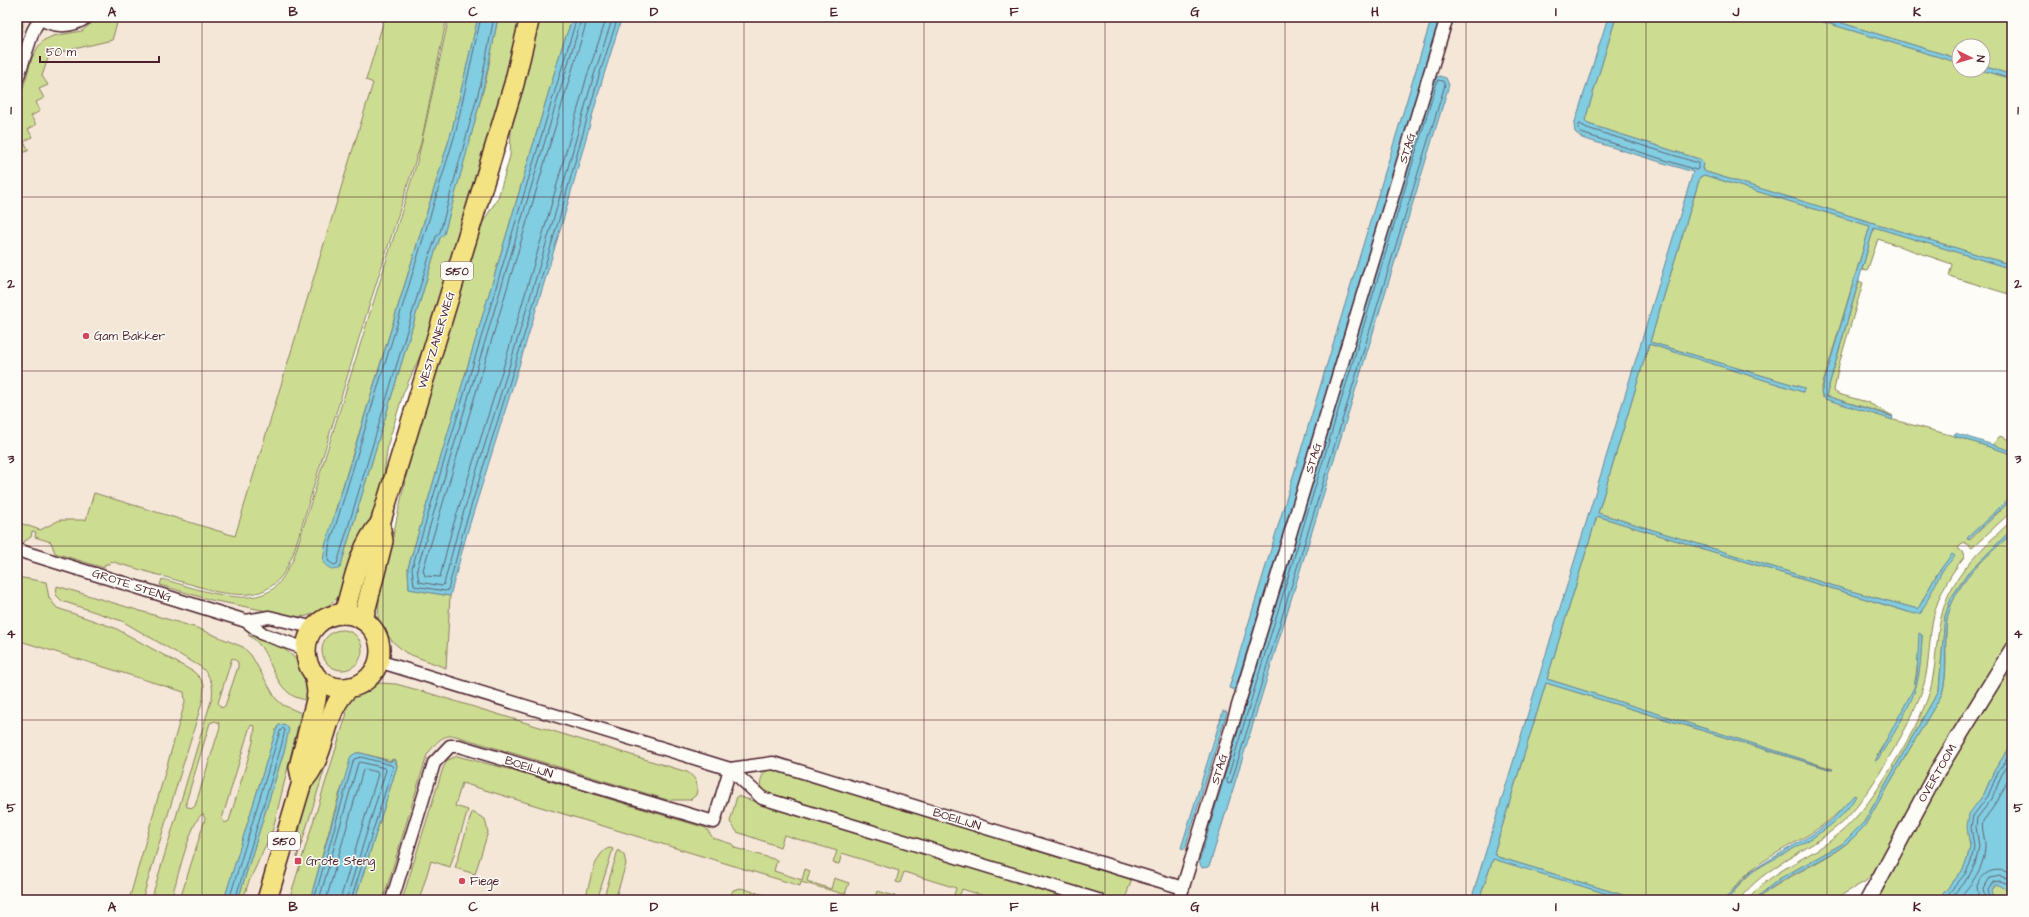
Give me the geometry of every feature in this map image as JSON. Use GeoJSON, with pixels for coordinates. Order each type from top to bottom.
{"type":"FeatureCollection","features":[{"type":"Feature","properties":{"kind":"main road","name":"WESTZANERWEG"},"geometry":{"type":"LineString","coordinates":[[344,614],[357,570],[371,534],[380,524],[512,90],[530,17]]}},
{"type":"Feature","properties":{"kind":"main road","name":"WESTZANERWEG"},"geometry":{"type":"LineString","coordinates":[[363,620],[383,541],[380,524]]}},
{"type":"Feature","properties":{"kind":"main road"},"geometry":{"type":"LineString","coordinates":[[306,649],[310,634],[314,628],[328,617],[344,614],[363,620],[376,634],[379,643],[378,662]]}},
{"type":"Feature","properties":{"kind":"main road","name":"S150"},"geometry":{"type":"LineString","coordinates":[[267,900],[302,782],[299,767],[316,700],[317,691],[314,673],[310,666],[306,649]]}},
{"type":"Feature","properties":{"kind":"main road","name":"S150"},"geometry":{"type":"LineString","coordinates":[[302,782],[312,772],[338,699],[350,687],[360,684],[367,678],[374,670],[378,662]]}},
{"type":"Feature","properties":{"kind":"main road"},"geometry":{"type":"LineString","coordinates":[[314,673],[321,680],[333,686],[350,687]]}},
{"type":"Feature","properties":{"kind":"street"},"geometry":{"type":"LineString","coordinates":[[17,78],[39,18],[51,24],[62,26],[76,23],[87,17]]}},
{"type":"Feature","properties":{"kind":"street","name":"STAG"},"geometry":{"type":"LineString","coordinates":[[1179,900],[1447,17]]}},
{"type":"Feature","properties":{"kind":"street","name":"GROTE STENG"},"geometry":{"type":"LineString","coordinates":[[17,550],[246,621],[264,634],[306,649]]}},
{"type":"Feature","properties":{"kind":"street","name":"GROTE STENG"},"geometry":{"type":"LineString","coordinates":[[246,621],[269,617],[314,628]]}},
{"type":"Feature","properties":{"kind":"street","name":"OVERTOOM"},"geometry":{"type":"LineString","coordinates":[[1868,900],[1938,770],[2012,650]]}},
{"type":"Feature","properties":{"kind":"street","name":"BOEILIJN"},"geometry":{"type":"LineString","coordinates":[[378,662],[730,769],[762,798],[1098,900]]}},
{"type":"Feature","properties":{"kind":"street","name":"BOEILIJN"},"geometry":{"type":"LineString","coordinates":[[392,900],[434,762],[450,746],[459,746],[714,822],[730,769]]}},
{"type":"Feature","properties":{"kind":"street","name":"BOEILIJN"},"geometry":{"type":"LineString","coordinates":[[730,769],[773,762],[1183,888]]}},
{"type":"Feature","properties":{"kind":"shaded area"},"geometry":{"type":"Polygon","coordinates":[[[17,17],[385,17],[366,80],[373,82],[235,536],[94,493],[86,520],[60,520],[38,538],[51,542],[55,553],[104,568],[105,563],[110,560],[159,575],[162,579],[161,585],[211,600],[263,609],[280,615],[316,613],[337,600],[376,611],[409,589],[450,596],[467,533],[564,217],[602,81],[622,17],[1613,17],[1579,128],[1698,168],[1475,900],[17,900],[17,17]]]}},
{"type":"Feature","properties":{"kind":"green space"},"geometry":{"type":"Polygon","coordinates":[[[99,17],[119,17],[112,40],[49,55],[42,76],[48,85],[39,89],[44,98],[36,102],[40,111],[31,116],[36,125],[28,129],[32,137],[24,142],[29,150],[23,153],[20,152],[17,160],[17,108],[32,58],[38,47],[44,40],[53,36],[82,31],[99,17]]]}},
{"type":"Feature","properties":{"kind":"green space"},"geometry":{"type":"Polygon","coordinates":[[[385,17],[447,17],[421,143],[363,325],[294,551],[281,576],[274,584],[265,590],[255,593],[231,594],[217,592],[110,561],[109,564],[105,564],[104,568],[55,553],[51,542],[35,537],[36,532],[32,531],[31,537],[22,543],[17,541],[17,522],[40,530],[60,520],[86,520],[94,493],[235,536],[373,83],[366,80],[385,17]]]}},
{"type":"Feature","properties":{"kind":"green space"},"geometry":{"type":"Polygon","coordinates":[[[449,17],[478,17],[452,130],[334,515],[340,568],[433,258],[440,238],[444,234],[486,80],[498,17],[521,17],[495,116],[424,347],[403,394],[388,444],[383,482],[341,595],[324,609],[307,616],[298,617],[211,600],[160,585],[162,579],[203,591],[235,597],[250,597],[263,594],[274,588],[282,579],[293,560],[418,159],[449,17]]]}},
{"type":"Feature","properties":{"kind":"green space"},"geometry":{"type":"Polygon","coordinates":[[[540,17],[573,17],[562,47],[408,568],[409,589],[450,596],[446,668],[406,653],[392,641],[378,621],[379,599],[409,463],[481,225],[498,198],[510,156],[511,130],[540,17]]]}},
{"type":"Feature","properties":{"kind":"green space"},"geometry":{"type":"Polygon","coordinates":[[[1616,17],[1807,17],[1951,61],[1951,78],[1991,78],[1991,73],[2012,79],[2012,265],[1706,172],[1702,169],[1703,163],[1699,159],[1588,124],[1585,120],[1616,17]]]}},
{"type":"Feature","properties":{"kind":"green space"},"geometry":{"type":"Polygon","coordinates":[[[1822,17],[2012,17],[2012,75],[1991,68],[1991,38],[1951,38],[1951,57],[1822,17]]]}},
{"type":"Feature","properties":{"kind":"green space"},"geometry":{"type":"Polygon","coordinates":[[[19,20],[23,21],[23,27],[17,50],[17,27],[19,20]]]}},
{"type":"Feature","properties":{"kind":"green space"},"geometry":{"type":"Polygon","coordinates":[[[1704,175],[1870,226],[1821,390],[1822,397],[1890,419],[1954,436],[2012,454],[2012,496],[1968,538],[1970,540],[2012,499],[2012,511],[1972,548],[1964,542],[1958,548],[1963,553],[1964,557],[1948,580],[1936,606],[1932,624],[1926,677],[1916,707],[1879,774],[1846,819],[1828,834],[1761,877],[1739,900],[1727,900],[1750,874],[1827,827],[1848,808],[1843,808],[1822,826],[1774,854],[1751,870],[1724,900],[1639,900],[1498,857],[1494,853],[1546,683],[1832,770],[1833,769],[1547,679],[1597,516],[1908,612],[1921,613],[1931,589],[1952,555],[1937,574],[1918,609],[1847,590],[1598,513],[1649,344],[1803,392],[1804,388],[1650,342],[1700,177],[1704,175]],[[1922,635],[1914,688],[1894,727],[1877,755],[1898,725],[1913,692],[1919,671],[1922,635]]]}},
{"type":"Feature","properties":{"kind":"green space"},"geometry":{"type":"Polygon","coordinates":[[[1874,227],[2012,269],[2012,295],[1949,276],[1952,264],[1878,239],[1867,271],[1862,270],[1874,227]]]}},
{"type":"Feature","properties":{"kind":"green space"},"geometry":{"type":"Polygon","coordinates":[[[1859,281],[1863,283],[1839,364],[1834,391],[1838,394],[1867,402],[1893,416],[1826,396],[1859,281]]]}},
{"type":"Feature","properties":{"kind":"green space"},"geometry":{"type":"Polygon","coordinates":[[[2000,436],[2012,441],[2012,451],[1992,445],[2000,436]]]}},
{"type":"Feature","properties":{"kind":"green space"},"geometry":{"type":"Polygon","coordinates":[[[2012,520],[2012,529],[1968,573],[1951,598],[1945,616],[1939,690],[1864,822],[1842,844],[1779,879],[1754,900],[1748,900],[1772,877],[1837,836],[1861,812],[1875,794],[1908,739],[1926,703],[1933,678],[1942,613],[1952,588],[1972,560],[2012,520]]]}},
{"type":"Feature","properties":{"kind":"green space"},"geometry":{"type":"Polygon","coordinates":[[[2012,533],[2012,637],[1945,744],[1874,872],[1866,881],[1833,900],[1757,900],[1784,881],[1841,848],[1865,825],[1942,694],[1946,670],[1946,630],[1948,615],[1953,601],[1960,588],[1979,564],[2012,533]]]}},
{"type":"Feature","properties":{"kind":"green space"},"geometry":{"type":"Polygon","coordinates":[[[17,577],[46,582],[49,598],[57,608],[115,628],[194,672],[204,685],[203,699],[142,900],[129,900],[185,702],[184,692],[17,640],[17,577]]]}},
{"type":"Feature","properties":{"kind":"green space"},"geometry":{"type":"Polygon","coordinates":[[[57,586],[197,628],[243,647],[251,655],[276,699],[283,705],[301,713],[273,829],[248,884],[243,900],[238,900],[285,748],[288,727],[284,724],[277,727],[224,900],[177,900],[182,893],[205,819],[203,814],[194,826],[189,839],[171,900],[151,900],[211,701],[213,691],[210,678],[201,667],[122,621],[62,601],[56,595],[57,586]],[[232,658],[218,703],[222,708],[225,706],[238,667],[238,662],[232,658]],[[215,721],[210,723],[186,802],[187,807],[193,808],[195,806],[220,727],[219,723],[215,721]],[[253,725],[250,726],[222,819],[225,823],[229,821],[253,742],[255,727],[253,725]]]}},
{"type":"Feature","properties":{"kind":"green space"},"geometry":{"type":"Polygon","coordinates":[[[338,630],[346,630],[353,633],[359,639],[362,650],[359,661],[353,667],[346,670],[338,670],[331,667],[325,661],[322,654],[322,646],[325,639],[331,633],[338,630]]]}},
{"type":"Feature","properties":{"kind":"green space"},"geometry":{"type":"Polygon","coordinates":[[[248,635],[279,646],[294,657],[303,672],[309,701],[293,696],[283,687],[261,647],[248,635]]]}},
{"type":"Feature","properties":{"kind":"green space"},"geometry":{"type":"Polygon","coordinates":[[[2012,664],[2012,740],[1994,771],[1984,794],[1977,804],[1968,833],[1970,846],[1967,860],[1962,871],[1938,900],[1876,900],[1948,767],[2012,664]]]}},
{"type":"Feature","properties":{"kind":"green space"},"geometry":{"type":"Polygon","coordinates":[[[380,683],[396,684],[425,692],[687,772],[695,779],[697,788],[696,795],[690,800],[668,800],[456,736],[442,738],[427,755],[383,900],[355,900],[397,766],[396,760],[392,759],[391,761],[356,753],[339,795],[310,900],[289,900],[347,713],[339,710],[355,693],[380,683]]]}},
{"type":"Feature","properties":{"kind":"green space"},"geometry":{"type":"Polygon","coordinates":[[[333,728],[337,729],[297,858],[301,817],[333,728]]]}},
{"type":"Feature","properties":{"kind":"green space"},"geometry":{"type":"Polygon","coordinates":[[[457,756],[516,771],[706,828],[713,838],[732,844],[735,848],[777,860],[774,871],[802,880],[805,869],[810,871],[807,881],[831,889],[834,878],[849,883],[845,894],[865,900],[801,882],[800,886],[462,783],[455,806],[468,810],[450,867],[431,861],[419,900],[402,900],[443,768],[448,760],[457,756]]]}},
{"type":"Feature","properties":{"kind":"green space"},"geometry":{"type":"Polygon","coordinates":[[[770,768],[1132,877],[1125,900],[1114,900],[766,794],[761,788],[760,784],[764,773],[770,768]]]}},
{"type":"Feature","properties":{"kind":"green space"},"geometry":{"type":"Polygon","coordinates":[[[737,796],[1081,900],[997,900],[962,889],[958,900],[953,899],[956,888],[904,872],[900,883],[896,882],[899,871],[842,853],[839,864],[833,863],[837,851],[784,835],[780,847],[737,832],[730,822],[737,796]]]}},
{"type":"Feature","properties":{"kind":"green space"},"geometry":{"type":"Polygon","coordinates":[[[472,812],[485,819],[488,832],[475,874],[455,868],[472,812]]]}},
{"type":"Feature","properties":{"kind":"green space"},"geometry":{"type":"Polygon","coordinates":[[[610,848],[613,849],[597,900],[585,900],[593,870],[600,855],[605,850],[610,848]]]}},
{"type":"Feature","properties":{"kind":"green space"},"geometry":{"type":"Polygon","coordinates":[[[618,850],[624,855],[626,864],[615,900],[603,900],[618,850]]]}},
{"type":"Feature","properties":{"kind":"green space"},"geometry":{"type":"Polygon","coordinates":[[[1493,859],[1495,859],[1627,900],[1479,900],[1493,859]]]}},
{"type":"Feature","properties":{"kind":"green space"},"geometry":{"type":"Polygon","coordinates":[[[1997,884],[2012,889],[2012,900],[1994,900],[1992,890],[1997,884]]]}},
{"type":"Feature","properties":{"kind":"green space"},"geometry":{"type":"Polygon","coordinates":[[[741,888],[782,900],[772,900],[760,896],[758,900],[729,900],[733,890],[741,888]]]}},
{"type":"Feature","properties":{"kind":"green space"},"geometry":{"type":"Polygon","coordinates":[[[877,891],[895,896],[894,900],[874,900],[877,891]]]}},
{"type":"Feature","properties":{"kind":"water"},"geometry":{"type":"Polygon","coordinates":[[[478,17],[498,17],[474,126],[444,234],[440,238],[433,258],[340,568],[333,569],[326,566],[323,562],[325,546],[452,130],[478,17]]]}},
{"type":"Feature","properties":{"kind":"water"},"geometry":{"type":"Polygon","coordinates":[[[573,17],[622,17],[602,81],[564,217],[467,533],[450,596],[409,589],[408,568],[562,47],[573,17]]]}},
{"type":"Feature","properties":{"kind":"water"},"geometry":{"type":"Polygon","coordinates":[[[1435,17],[1440,19],[1440,25],[1235,690],[1229,688],[1431,20],[1435,17]]]}},
{"type":"Feature","properties":{"kind":"water"},"geometry":{"type":"Polygon","coordinates":[[[1608,17],[1616,17],[1585,120],[1588,124],[1699,159],[1703,163],[1702,169],[1706,172],[2012,265],[2012,269],[1874,227],[1826,396],[1893,417],[1892,420],[1825,399],[1821,393],[1870,226],[1704,175],[1700,177],[1650,342],[1804,388],[1804,390],[1803,392],[1649,344],[1598,513],[1847,590],[1918,609],[1937,574],[1952,554],[1955,556],[1942,571],[1921,613],[1915,614],[1597,516],[1547,679],[1833,770],[1546,683],[1494,853],[1498,857],[1639,900],[1627,900],[1493,859],[1479,900],[1471,900],[1693,172],[1582,138],[1575,132],[1574,125],[1608,17]]]}},
{"type":"Feature","properties":{"kind":"water"},"geometry":{"type":"Polygon","coordinates":[[[1807,17],[1822,17],[1951,57],[1951,61],[1807,17]]]}},
{"type":"Feature","properties":{"kind":"water"},"geometry":{"type":"Polygon","coordinates":[[[1991,68],[2012,75],[2012,79],[1991,73],[1991,68]]]}},
{"type":"Feature","properties":{"kind":"water"},"geometry":{"type":"Polygon","coordinates":[[[1439,76],[1446,78],[1449,85],[1210,864],[1208,867],[1202,868],[1199,862],[1432,80],[1439,76]]]}},
{"type":"Feature","properties":{"kind":"water"},"geometry":{"type":"Polygon","coordinates":[[[1955,433],[2012,451],[2012,454],[1954,436],[1955,433]]]}},
{"type":"Feature","properties":{"kind":"water"},"geometry":{"type":"Polygon","coordinates":[[[2012,496],[2012,499],[1968,540],[1967,538],[2012,496]]]}},
{"type":"Feature","properties":{"kind":"water"},"geometry":{"type":"Polygon","coordinates":[[[2012,529],[2012,533],[1969,575],[1953,600],[1948,615],[1946,630],[1945,678],[1942,694],[1865,825],[1854,837],[1841,847],[1783,880],[1757,900],[1754,900],[1779,879],[1842,844],[1864,822],[1939,690],[1945,616],[1951,598],[1968,573],[2012,529]]]}},
{"type":"Feature","properties":{"kind":"water"},"geometry":{"type":"Polygon","coordinates":[[[1919,633],[1922,635],[1921,656],[1915,690],[1908,708],[1898,726],[1878,759],[1875,761],[1914,688],[1917,675],[1919,633]]]}},
{"type":"Feature","properties":{"kind":"water"},"geometry":{"type":"Polygon","coordinates":[[[1223,711],[1227,712],[1185,849],[1181,848],[1223,711]]]}},
{"type":"Feature","properties":{"kind":"water"},"geometry":{"type":"Polygon","coordinates":[[[284,724],[289,729],[285,748],[238,900],[224,900],[276,730],[279,725],[284,724]]]}},
{"type":"Feature","properties":{"kind":"water"},"geometry":{"type":"Polygon","coordinates":[[[2012,740],[2012,889],[2006,889],[1999,885],[1995,885],[1992,890],[1994,900],[1938,900],[1962,871],[1967,860],[1970,846],[1967,827],[1969,814],[1984,794],[1994,771],[2012,740]]]}},
{"type":"Feature","properties":{"kind":"water"},"geometry":{"type":"Polygon","coordinates":[[[356,753],[361,753],[391,762],[392,760],[395,761],[397,766],[355,900],[310,900],[351,756],[356,753]]]}},
{"type":"Feature","properties":{"kind":"water"},"geometry":{"type":"Polygon","coordinates":[[[1854,795],[1856,796],[1848,809],[1825,830],[1755,870],[1745,878],[1727,900],[1724,900],[1751,871],[1816,832],[1832,820],[1854,795]]]}},
{"type":"Feature","properties":{"kind":"place","name":"Gam Bakker"},"geometry":{"type":"Point","coordinates":[86,336]}},
{"type":"Feature","properties":{"kind":"place","name":"Grote Steng"},"geometry":{"type":"Point","coordinates":[298,861]}},
{"type":"Feature","properties":{"kind":"place","name":"Fiege"},"geometry":{"type":"Point","coordinates":[462,881]}}]}
